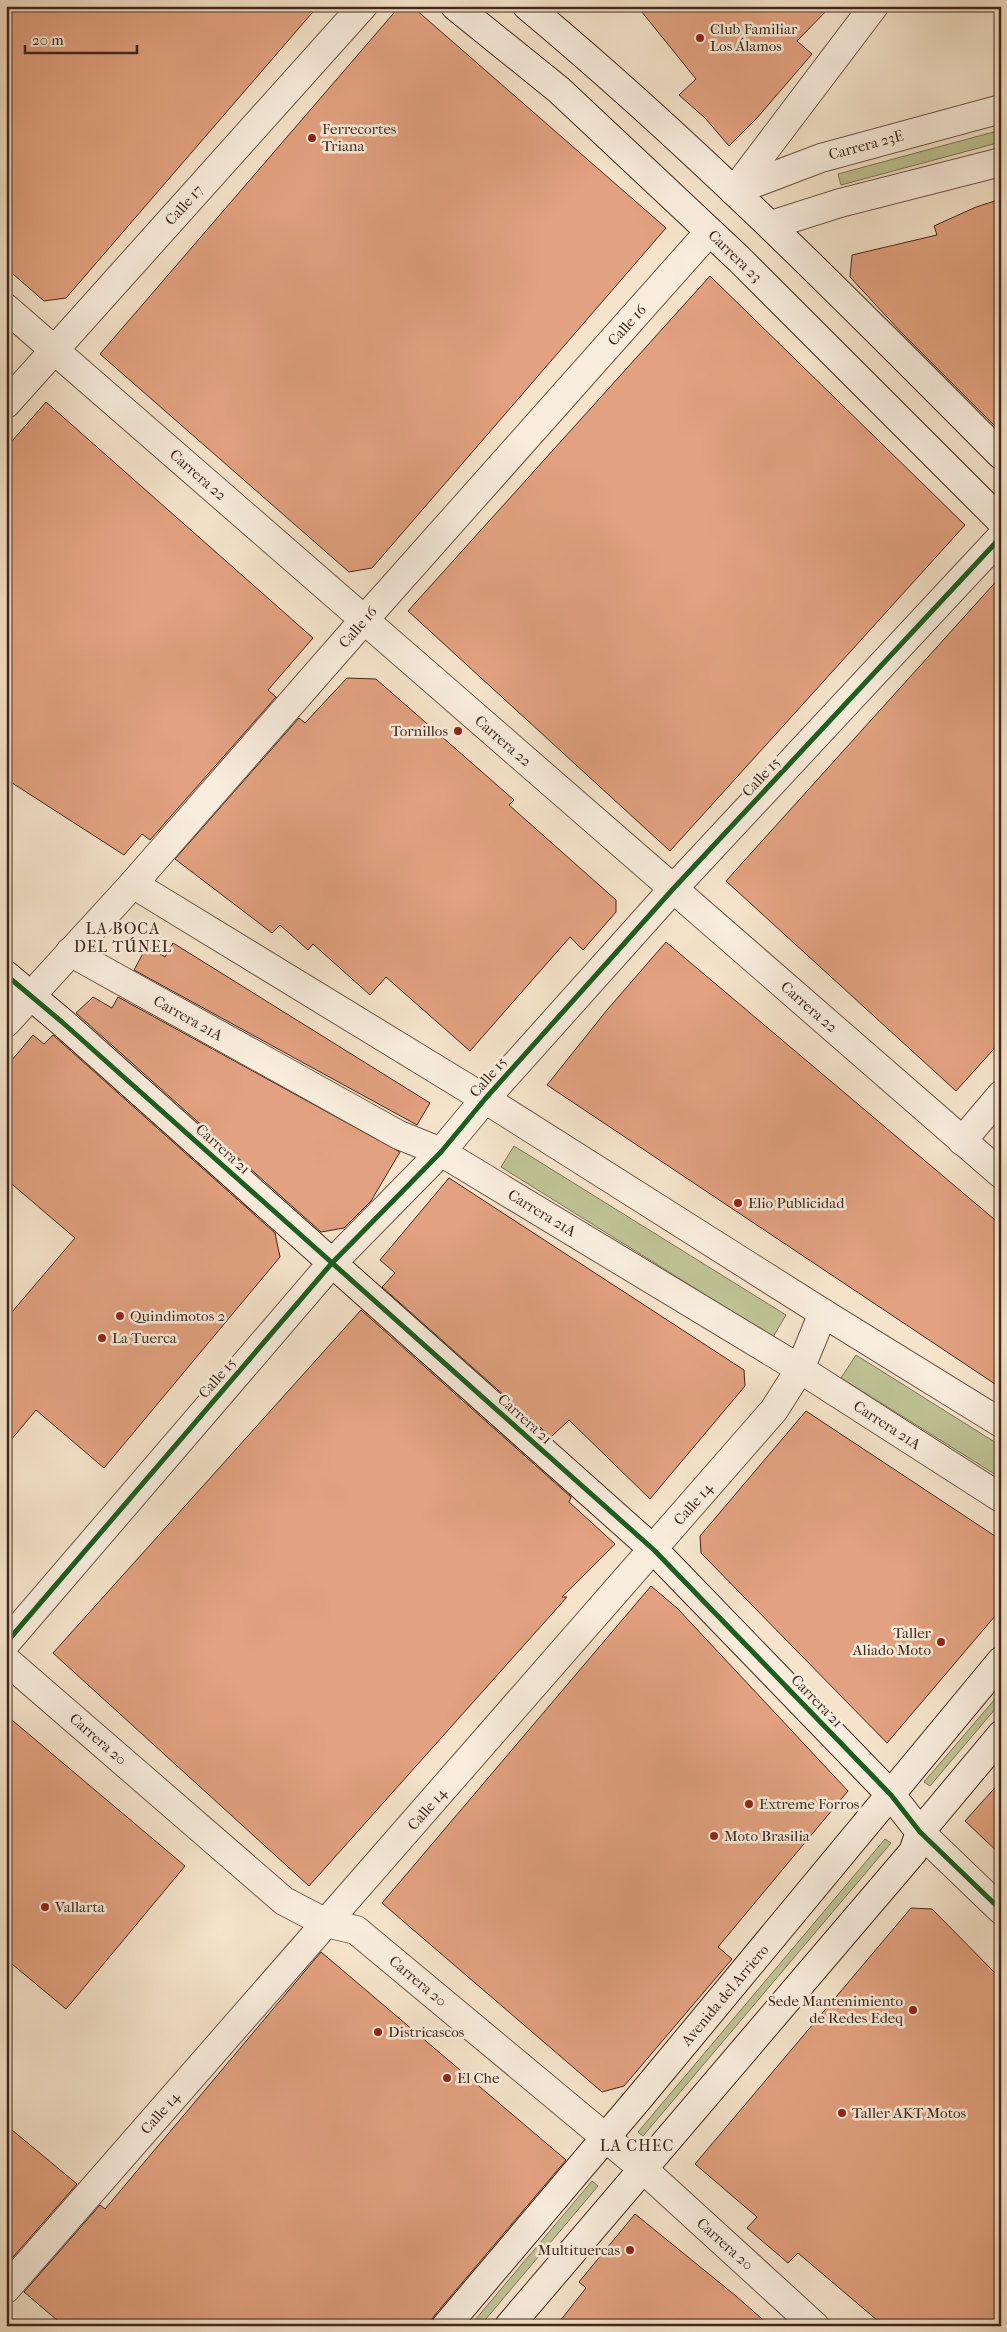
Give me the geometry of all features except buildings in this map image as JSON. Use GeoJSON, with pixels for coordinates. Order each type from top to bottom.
{"type":"FeatureCollection","features":[{"type":"Feature","properties":{"kind":"street","name":"Calle 17"},"geometry":{"type":"LineString","coordinates":[[6,404],[362,6]]}},
{"type":"Feature","properties":{"kind":"street","name":"Carrera 23"},"geometry":{"type":"LineString","coordinates":[[455,6],[559,90],[710,232],[1001,521]]}},
{"type":"Feature","properties":{"kind":"street"},"geometry":{"type":"LineString","coordinates":[[527,6],[597,64],[734,190],[1001,456]]}},
{"type":"Feature","properties":{"kind":"street"},"geometry":{"type":"LineString","coordinates":[[734,190],[874,6]]}},
{"type":"Feature","properties":{"kind":"street","name":"Carrera 23E"},"geometry":{"type":"LineString","coordinates":[[734,190],[820,158],[1001,109]]}},
{"type":"Feature","properties":{"kind":"street"},"geometry":{"type":"LineString","coordinates":[[770,225],[840,203],[1001,162]]}},
{"type":"Feature","properties":{"kind":"street","name":"Calle 16"},"geometry":{"type":"LineString","coordinates":[[6,1023],[133,884],[364,620],[710,232]]}},
{"type":"Feature","properties":{"kind":"street","name":"Carrera 22"},"geometry":{"type":"LineString","coordinates":[[6,308],[1001,1174]]}},
{"type":"Feature","properties":{"kind":"street","name":"Calle 15"},"geometry":{"type":"LineString","coordinates":[[6,1643],[332,1263],[441,1152],[485,1098],[673,889],[1001,537]]}},
{"type":"Feature","properties":{"kind":"street"},"geometry":{"type":"LineString","coordinates":[[133,884],[485,1098],[823,1313],[1001,1422]]}},
{"type":"Feature","properties":{"kind":"street","name":"Carrera 21A"},"geometry":{"type":"LineString","coordinates":[[70,952],[399,1135],[441,1152],[800,1370],[1001,1498]]}},
{"type":"Feature","properties":{"kind":"street","name":"Carrera 21"},"geometry":{"type":"LineString","coordinates":[[6,975],[654,1550],[891,1795],[920,1832],[1001,1910]]}},
{"type":"Feature","properties":{"kind":"street"},"geometry":{"type":"LineString","coordinates":[[962,1140],[1001,1095]]}},
{"type":"Feature","properties":{"kind":"street","name":"Calle 14"},"geometry":{"type":"LineString","coordinates":[[6,2289],[654,1550],[774,1410],[800,1370],[823,1313]]}},
{"type":"Feature","properties":{"kind":"street","name":"Carrera 20"},"geometry":{"type":"LineString","coordinates":[[6,1660],[284,1901],[326,1923],[356,1930],[642,2168],[815,2326]]}},
{"type":"Feature","properties":{"kind":"street","name":"Avenida del Arriero"},"geometry":{"type":"LineString","coordinates":[[446,2326],[606,2137],[1001,1661]]}},
{"type":"Feature","properties":{"kind":"street"},"geometry":{"type":"LineString","coordinates":[[509,2326],[913,1852],[920,1832],[1001,1735]]}},
{"type":"Feature","properties":{"kind":"green space"},"geometry":{"type":"Polygon","coordinates":[[[1001,130],[1001,142],[841,185],[838,174],[1001,130]]]}},
{"type":"Feature","properties":{"kind":"green space"},"geometry":{"type":"Polygon","coordinates":[[[514,1146],[786,1315],[773,1337],[501,1167],[514,1146]]]}},
{"type":"Feature","properties":{"kind":"green space"},"geometry":{"type":"Polygon","coordinates":[[[856,1355],[1001,1446],[1001,1478],[841,1378],[856,1355]]]}},
{"type":"Feature","properties":{"kind":"green space"},"geometry":{"type":"Polygon","coordinates":[[[1001,1692],[1001,1702],[930,1786],[924,1782],[1001,1692]]]}},
{"type":"Feature","properties":{"kind":"green space"},"geometry":{"type":"Polygon","coordinates":[[[885,1839],[891,1843],[643,2136],[638,2132],[885,1839]]]}},
{"type":"Feature","properties":{"kind":"green space"},"geometry":{"type":"Polygon","coordinates":[[[592,2181],[598,2186],[480,2326],[470,2326],[592,2181]]]}},
{"type":"Feature","properties":{"kind":"cycle path"},"geometry":{"type":"LineString","coordinates":[[6,1643],[332,1263],[441,1152],[485,1099],[673,889],[1001,537]]}},
{"type":"Feature","properties":{"kind":"cycle path"},"geometry":{"type":"LineString","coordinates":[[6,975],[62,1022],[654,1550],[891,1795],[920,1832],[1001,1910]]}},
{"type":"Feature","properties":{"kind":"place","name":"Club Familiar Los Álamos"},"geometry":{"type":"Point","coordinates":[700,38]}},
{"type":"Feature","properties":{"kind":"place","name":"Ferrecortes Triana"},"geometry":{"type":"Point","coordinates":[312,138]}},
{"type":"Feature","properties":{"kind":"place","name":"Tornillos"},"geometry":{"type":"Point","coordinates":[458,731]}},
{"type":"Feature","properties":{"kind":"place","name":"Elio Publicidad"},"geometry":{"type":"Point","coordinates":[738,1203]}},
{"type":"Feature","properties":{"kind":"place","name":"Quindimotos 2"},"geometry":{"type":"Point","coordinates":[120,1316]}},
{"type":"Feature","properties":{"kind":"place","name":"La Tuerca"},"geometry":{"type":"Point","coordinates":[102,1338]}},
{"type":"Feature","properties":{"kind":"place","name":"Taller Aliado Moto"},"geometry":{"type":"Point","coordinates":[941,1642]}},
{"type":"Feature","properties":{"kind":"place","name":"Extreme Forros"},"geometry":{"type":"Point","coordinates":[749,1804]}},
{"type":"Feature","properties":{"kind":"place","name":"Moto Brasilia"},"geometry":{"type":"Point","coordinates":[714,1836]}},
{"type":"Feature","properties":{"kind":"place","name":"Vallarta"},"geometry":{"type":"Point","coordinates":[45,1907]}},
{"type":"Feature","properties":{"kind":"place","name":"Sede Mantenimiento de Redes Edeq"},"geometry":{"type":"Point","coordinates":[913,2010]}},
{"type":"Feature","properties":{"kind":"place","name":"Districascos"},"geometry":{"type":"Point","coordinates":[378,2032]}},
{"type":"Feature","properties":{"kind":"place","name":"El Che"},"geometry":{"type":"Point","coordinates":[447,2078]}},
{"type":"Feature","properties":{"kind":"place","name":"Taller AKT Motos"},"geometry":{"type":"Point","coordinates":[842,2113]}},
{"type":"Feature","properties":{"kind":"place","name":"Multituercas"},"geometry":{"type":"Point","coordinates":[630,2250]}},
{"type":"Feature","properties":{"kind":"district","name":"LA BOCA DEL TÚNEL"},"geometry":{"type":"Point","coordinates":[123,937]}},
{"type":"Feature","properties":{"kind":"district","name":"LA CHEC"},"geometry":{"type":"Point","coordinates":[637,2145]}}]}
